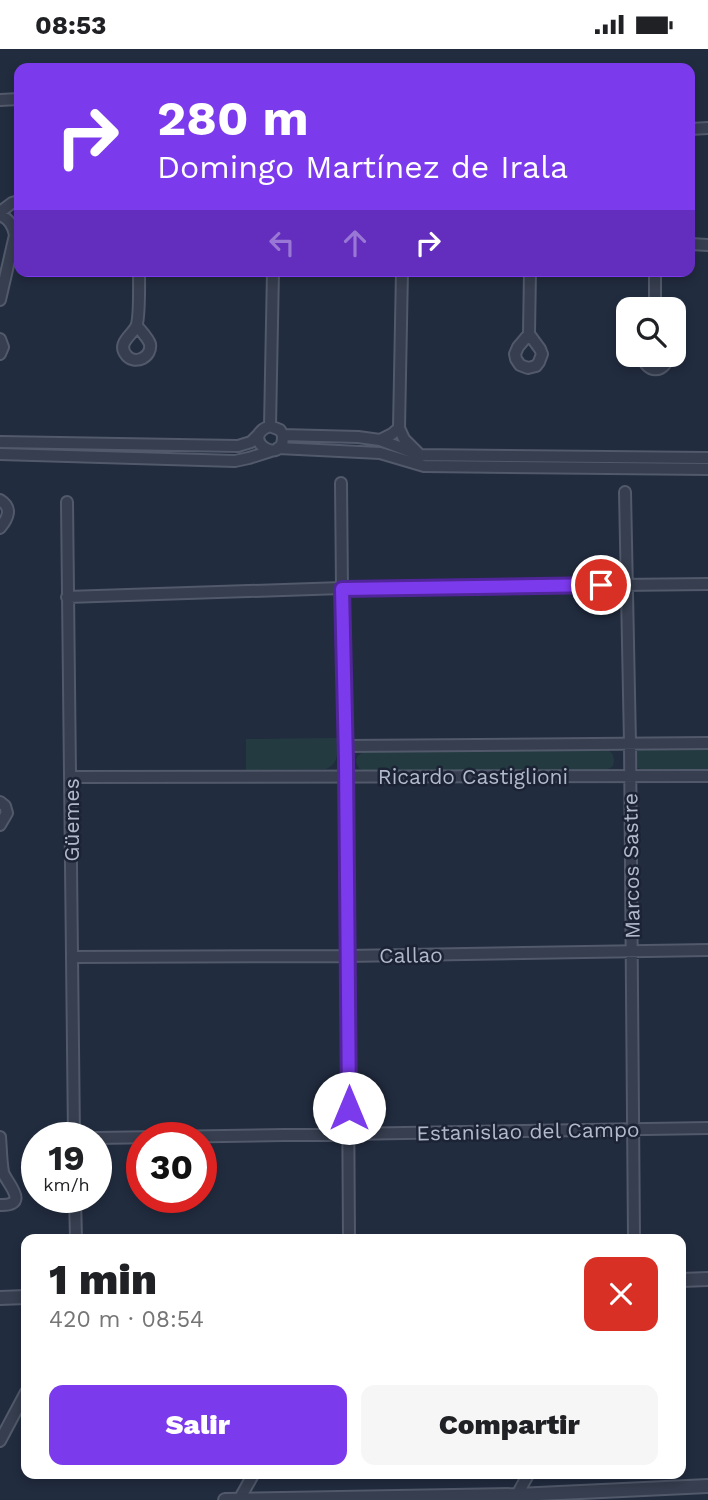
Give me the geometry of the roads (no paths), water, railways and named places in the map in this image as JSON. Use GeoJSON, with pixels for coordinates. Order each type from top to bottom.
{"type":"FeatureCollection","features":[{"type":"Feature","properties":{"kind":"street"},"geometry":{"type":"LineString","coordinates":[[14,202],[0,213],[14,228]]}},
{"type":"Feature","properties":{"kind":"street"},"geometry":{"type":"LineString","coordinates":[[0,300],[14,244]]}},
{"type":"Feature","properties":{"kind":"street"},"geometry":{"type":"LineString","coordinates":[[137,326],[139,277]]}},
{"type":"Feature","properties":{"kind":"street"},"geometry":{"type":"LineString","coordinates":[[270,426],[273,277]]}},
{"type":"Feature","properties":{"kind":"street"},"geometry":{"type":"LineString","coordinates":[[402,277],[399,428],[404,439],[420,455]]}},
{"type":"Feature","properties":{"kind":"street"},"geometry":{"type":"LineString","coordinates":[[529,334],[530,277]]}},
{"type":"Feature","properties":{"kind":"street"},"geometry":{"type":"LineString","coordinates":[[656,277],[656,297]]}},
{"type":"Feature","properties":{"kind":"street"},"geometry":{"type":"LineString","coordinates":[[0,339],[0,354]]}},
{"type":"Feature","properties":{"kind":"street"},"geometry":{"type":"LineString","coordinates":[[0,442],[238,446],[251,442],[264,428],[270,426],[280,430],[282,435],[282,445],[275,450],[235,461],[0,454]]}},
{"type":"Feature","properties":{"kind":"street"},"geometry":{"type":"LineString","coordinates":[[380,440],[399,428]]}},
{"type":"Feature","properties":{"kind":"street"},"geometry":{"type":"LineString","coordinates":[[259,434],[258,440],[265,450],[380,453],[424,466],[708,469]]}},
{"type":"Feature","properties":{"kind":"street"},"geometry":{"type":"LineString","coordinates":[[282,435],[380,440],[420,455],[708,458]]}},
{"type":"Feature","properties":{"kind":"street"},"geometry":{"type":"LineString","coordinates":[[341,483],[349,1234]]}},
{"type":"Feature","properties":{"kind":"street","name":"Marcos Sastre"},"geometry":{"type":"LineString","coordinates":[[625,492],[634,1234]]}},
{"type":"Feature","properties":{"kind":"street"},"geometry":{"type":"LineString","coordinates":[[0,500],[9,513],[0,528]]}},
{"type":"Feature","properties":{"kind":"street","name":"Güemes"},"geometry":{"type":"LineString","coordinates":[[67,502],[74,1122]]}},
{"type":"Feature","properties":{"kind":"street"},"geometry":{"type":"LineString","coordinates":[[67,597],[342,589],[708,584]]}},
{"type":"Feature","properties":{"kind":"street","name":"Ricardo Castiglioni"},"geometry":{"type":"LineString","coordinates":[[345,746],[708,743]]}},
{"type":"Feature","properties":{"kind":"street","name":"Ricardo Castiglioni"},"geometry":{"type":"LineString","coordinates":[[71,777],[708,775]]}},
{"type":"Feature","properties":{"kind":"street"},"geometry":{"type":"LineString","coordinates":[[0,802],[7,813],[0,825]]}},
{"type":"Feature","properties":{"kind":"street","name":"Callao"},"geometry":{"type":"LineString","coordinates":[[72,957],[708,950]]}},
{"type":"Feature","properties":{"kind":"street","name":"Estanislao del Campo"},"geometry":{"type":"LineString","coordinates":[[112,1138],[708,1128]]}},
{"type":"Feature","properties":{"kind":"street"},"geometry":{"type":"LineString","coordinates":[[0,1137],[2,1177],[14,1188],[15,1196],[11,1203],[0,1205]]}},
{"type":"Feature","properties":{"kind":"street"},"geometry":{"type":"LineString","coordinates":[[75,1213],[76,1234]]}},
{"type":"Feature","properties":{"kind":"street"},"geometry":{"type":"LineString","coordinates":[[686,1280],[708,1279]]}},
{"type":"Feature","properties":{"kind":"street"},"geometry":{"type":"LineString","coordinates":[[0,1298],[21,1297]]}},
{"type":"Feature","properties":{"kind":"street"},"geometry":{"type":"LineString","coordinates":[[0,1441],[21,1401]]}},
{"type":"Feature","properties":{"kind":"street"},"geometry":{"type":"LineString","coordinates":[[239,1500],[251,1479]]}},
{"type":"Feature","properties":{"kind":"street"},"geometry":{"type":"LineString","coordinates":[[517,1498],[526,1479]]}},
{"type":"Feature","properties":{"kind":"street"},"geometry":{"type":"LineString","coordinates":[[225,1500],[517,1498],[708,1486]]}}]}
